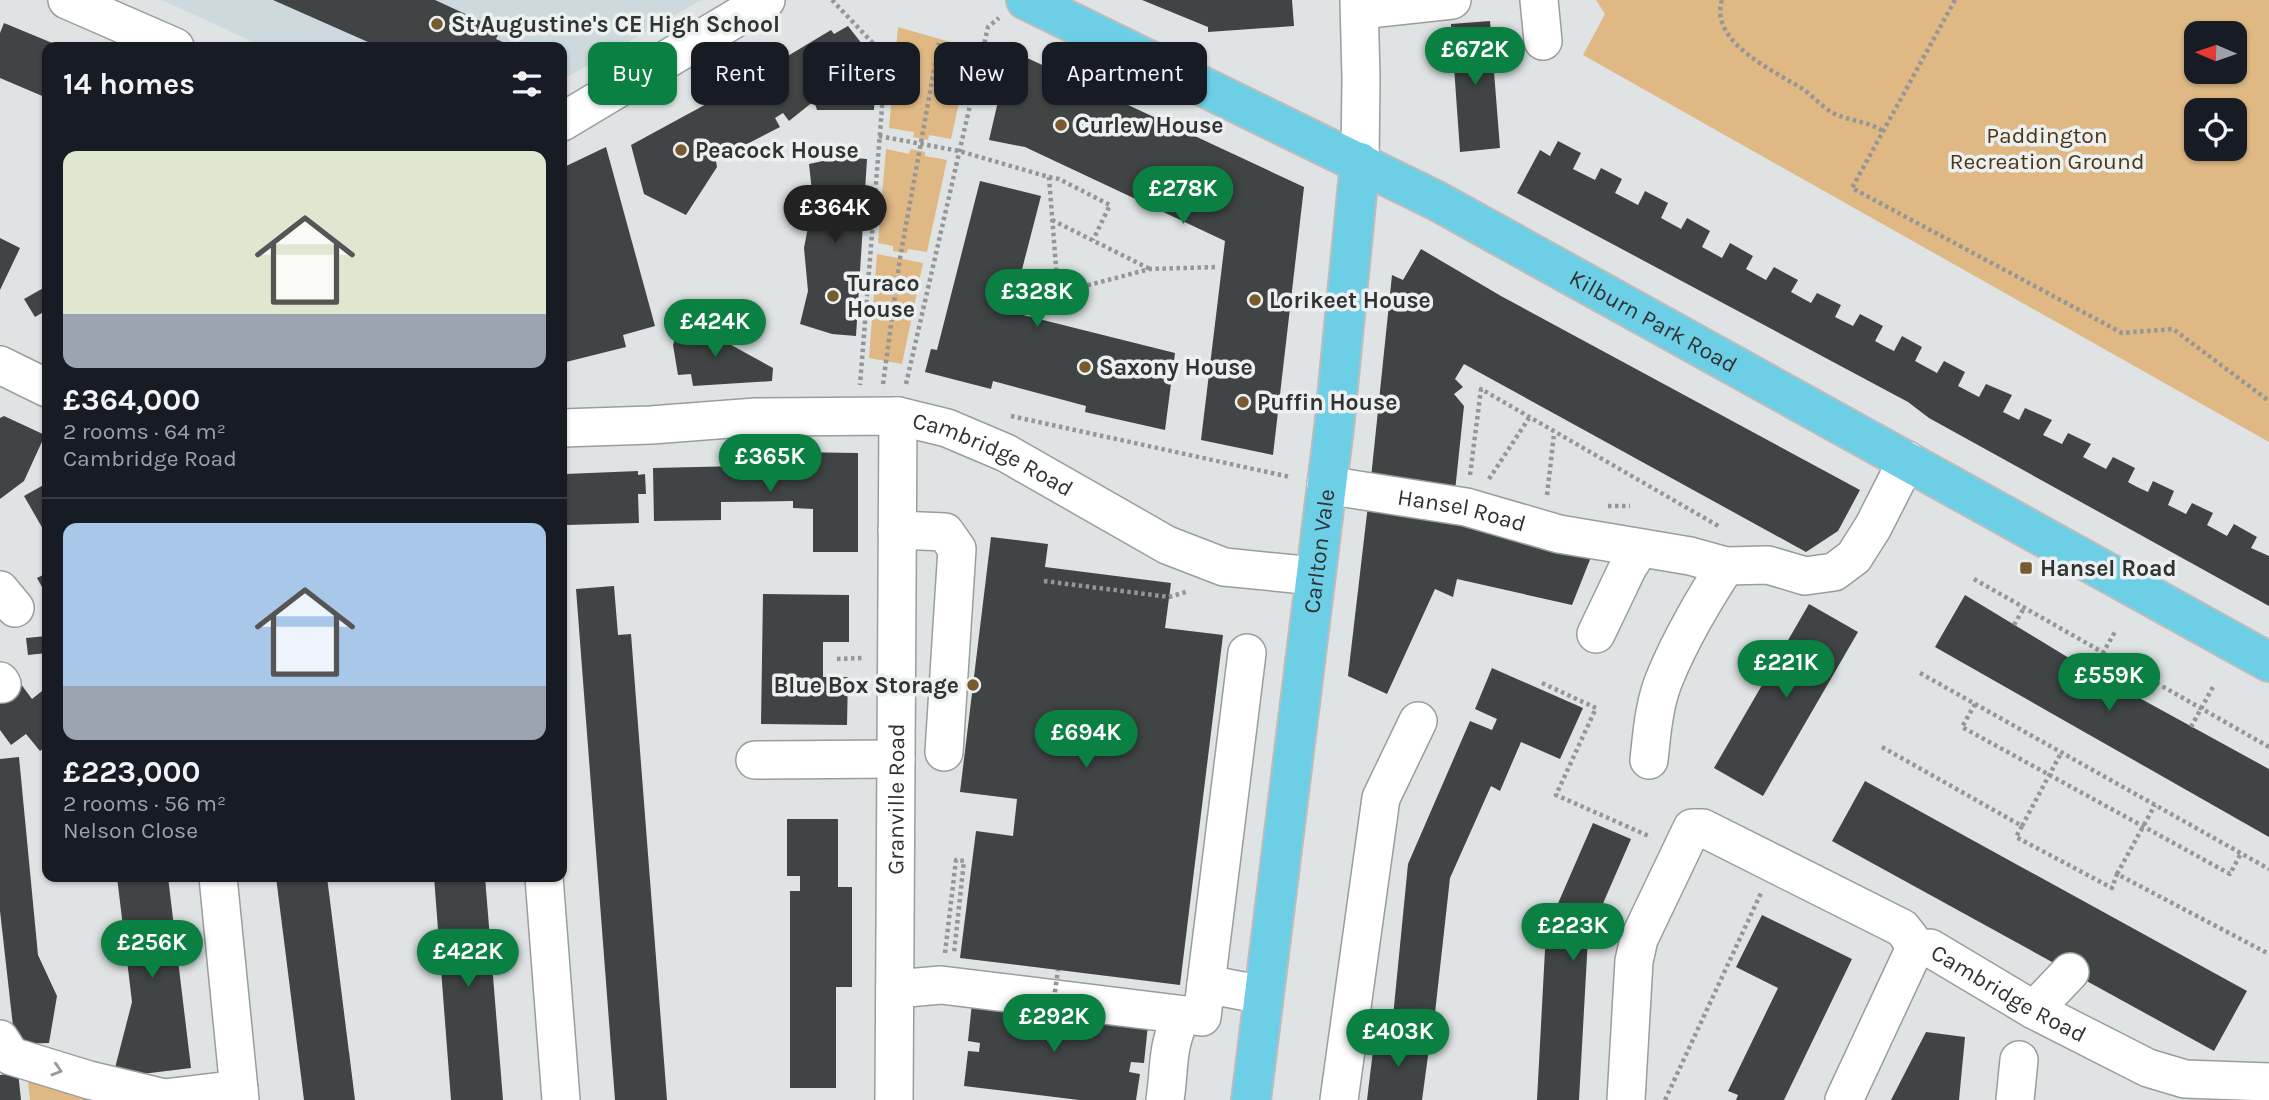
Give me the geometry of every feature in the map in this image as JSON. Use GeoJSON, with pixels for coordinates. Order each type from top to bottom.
{"type":"FeatureCollection","features":[{"type":"Feature","properties":{"kind":"main road","name":"Kilburn Park Road"},"geometry":{"type":"LineString","coordinates":[[1015,7],[1360,162],[1437,201],[2269,662]]}},
{"type":"Feature","properties":{"kind":"main road","name":"Carlton Vale"},"geometry":{"type":"LineString","coordinates":[[1251,1100],[1315,576],[1308,481],[1360,162]]}},
{"type":"Feature","properties":{"kind":"street"},"geometry":{"type":"LineString","coordinates":[[67,0],[164,42]]}},
{"type":"Feature","properties":{"kind":"street"},"geometry":{"type":"LineString","coordinates":[[567,119],[766,0]]}},
{"type":"Feature","properties":{"kind":"street"},"geometry":{"type":"LineString","coordinates":[[1359,5],[1452,0]]}},
{"type":"Feature","properties":{"kind":"street"},"geometry":{"type":"LineString","coordinates":[[1539,0],[1543,41]]}},
{"type":"Feature","properties":{"kind":"street","name":"Carlton Vale"},"geometry":{"type":"LineString","coordinates":[[1359,5],[1360,162]]}},
{"type":"Feature","properties":{"kind":"street"},"geometry":{"type":"LineString","coordinates":[[0,365],[42,386]]}},
{"type":"Feature","properties":{"kind":"street","name":"Cambridge Road"},"geometry":{"type":"LineString","coordinates":[[567,428],[756,417],[890,402],[1006,453],[1167,545],[1224,567],[1315,576]]}},
{"type":"Feature","properties":{"kind":"street","name":"Granville Road"},"geometry":{"type":"LineString","coordinates":[[890,402],[897,530],[894,1100]]}},
{"type":"Feature","properties":{"kind":"street","name":"Hansel Road"},"geometry":{"type":"LineString","coordinates":[[1308,481],[1476,495],[1559,534],[1690,556],[1726,566],[1768,565],[1805,576],[1834,572],[1854,557],[1873,527],[1907,460]]}},
{"type":"Feature","properties":{"kind":"street"},"geometry":{"type":"LineString","coordinates":[[897,530],[944,532],[957,549],[944,752]]}},
{"type":"Feature","properties":{"kind":"street"},"geometry":{"type":"LineString","coordinates":[[1596,634],[1640,548]]}},
{"type":"Feature","properties":{"kind":"street"},"geometry":{"type":"LineString","coordinates":[[1649,761],[1653,720],[1665,676],[1726,566]]}},
{"type":"Feature","properties":{"kind":"street"},"geometry":{"type":"LineString","coordinates":[[895,989],[947,970],[1202,1017],[1247,653]]}},
{"type":"Feature","properties":{"kind":"street"},"geometry":{"type":"LineString","coordinates":[[1339,1100],[1381,798],[1418,721]]}},
{"type":"Feature","properties":{"kind":"street"},"geometry":{"type":"LineString","coordinates":[[755,760],[896,759]]}},
{"type":"Feature","properties":{"kind":"street","name":"Cambridge Road"},"geometry":{"type":"LineString","coordinates":[[1687,840],[1703,828],[1902,928],[1910,938],[1914,950],[1930,948],[2034,1010],[2148,1068],[2185,1079],[2269,1082]]}},
{"type":"Feature","properties":{"kind":"street"},"geometry":{"type":"LineString","coordinates":[[1626,1100],[1634,961],[1639,939],[1687,840]]}},
{"type":"Feature","properties":{"kind":"street"},"geometry":{"type":"LineString","coordinates":[[0,1039],[10,1056],[89,1080],[164,1098],[240,1095],[219,882]]}},
{"type":"Feature","properties":{"kind":"street"},"geometry":{"type":"LineString","coordinates":[[544,882],[561,1100]]}},
{"type":"Feature","properties":{"kind":"street"},"geometry":{"type":"LineString","coordinates":[[1843,1100],[1914,950]]}},
{"type":"Feature","properties":{"kind":"street"},"geometry":{"type":"LineString","coordinates":[[2034,1010],[2070,972]]}},
{"type":"Feature","properties":{"kind":"street"},"geometry":{"type":"LineString","coordinates":[[1206,984],[1263,995]]}},
{"type":"Feature","properties":{"kind":"street"},"geometry":{"type":"LineString","coordinates":[[1165,1100],[1168,1056],[1174,1031],[1182,1015]]}},
{"type":"Feature","properties":{"kind":"street"},"geometry":{"type":"LineString","coordinates":[[2015,1100],[2018,1060]]}},
{"type":"Feature","properties":{"kind":"path"},"geometry":{"type":"LineString","coordinates":[[832,0],[886,57],[860,389]]}},
{"type":"Feature","properties":{"kind":"path"},"geometry":{"type":"LineString","coordinates":[[1722,0],[1720,5],[1724,26],[1731,40],[1765,67],[1804,90],[1832,112],[1872,124],[1883,131]]}},
{"type":"Feature","properties":{"kind":"path"},"geometry":{"type":"LineString","coordinates":[[1955,0],[1852,188],[2122,333],[2173,329],[2269,401]]}},
{"type":"Feature","properties":{"kind":"path"},"geometry":{"type":"LineString","coordinates":[[890,402],[959,151],[988,27],[1015,7]]}},
{"type":"Feature","properties":{"kind":"path"},"geometry":{"type":"LineString","coordinates":[[890,402],[900,258],[934,70]]}},
{"type":"Feature","properties":{"kind":"path"},"geometry":{"type":"LineString","coordinates":[[879,136],[959,151],[1059,179],[1110,205],[1093,240]]}},
{"type":"Feature","properties":{"kind":"path"},"geometry":{"type":"LineString","coordinates":[[1049,177],[1058,293],[1150,269],[1218,267]]}},
{"type":"Feature","properties":{"kind":"path"},"geometry":{"type":"LineString","coordinates":[[1052,220],[1150,269]]}},
{"type":"Feature","properties":{"kind":"path"},"geometry":{"type":"LineString","coordinates":[[1476,495],[1481,389],[1723,529]]}},
{"type":"Feature","properties":{"kind":"path"},"geometry":{"type":"LineString","coordinates":[[1006,415],[1308,481]]}},
{"type":"Feature","properties":{"kind":"path"},"geometry":{"type":"LineString","coordinates":[[1476,495],[1529,418]]}},
{"type":"Feature","properties":{"kind":"path"},"geometry":{"type":"LineString","coordinates":[[1546,504],[1554,433]]}},
{"type":"Feature","properties":{"kind":"path"},"geometry":{"type":"LineString","coordinates":[[1973,579],[2269,747]]}},
{"type":"Feature","properties":{"kind":"path"},"geometry":{"type":"LineString","coordinates":[[1044,581],[1169,597],[1189,591]]}},
{"type":"Feature","properties":{"kind":"path"},"geometry":{"type":"LineString","coordinates":[[2014,625],[2024,608]]}},
{"type":"Feature","properties":{"kind":"path"},"geometry":{"type":"LineString","coordinates":[[2092,672],[2116,630]]}},
{"type":"Feature","properties":{"kind":"path"},"geometry":{"type":"LineString","coordinates":[[1920,673],[2269,869]]}},
{"type":"Feature","properties":{"kind":"path"},"geometry":{"type":"LineString","coordinates":[[1542,684],[1596,708],[1556,795],[1687,840]]}},
{"type":"Feature","properties":{"kind":"path"},"geometry":{"type":"LineString","coordinates":[[2190,726],[2214,685]]}},
{"type":"Feature","properties":{"kind":"path"},"geometry":{"type":"LineString","coordinates":[[1975,704],[1962,727],[2230,874],[2241,853]]}},
{"type":"Feature","properties":{"kind":"path"},"geometry":{"type":"LineString","coordinates":[[1882,747],[2022,826]]}},
{"type":"Feature","properties":{"kind":"path"},"geometry":{"type":"LineString","coordinates":[[2062,752],[2016,837],[2112,888],[2155,805]]}},
{"type":"Feature","properties":{"kind":"path"},"geometry":{"type":"LineString","coordinates":[[956,860],[964,861],[947,970],[956,860]]}},
{"type":"Feature","properties":{"kind":"path"},"geometry":{"type":"LineString","coordinates":[[1665,1100],[1775,864]]}},
{"type":"Feature","properties":{"kind":"path"},"geometry":{"type":"LineString","coordinates":[[2118,874],[2269,954]]}},
{"type":"Feature","properties":{"kind":"path"},"geometry":{"type":"LineString","coordinates":[[1052,1013],[1058,970]]}},
{"type":"Feature","properties":{"kind":"path"},"geometry":{"type":"LineString","coordinates":[[1044,978],[1057,980]]}},
{"type":"Feature","properties":{"kind":"shaded area","name":"St Augustine's CE High School"},"geometry":{"type":"Polygon","coordinates":[[[162,0],[701,0],[628,42],[588,42],[588,65],[567,77],[567,42],[253,42],[162,0]]]}},
{"type":"Feature","properties":{"kind":"green space","name":"Paddington Recreation Ground"},"geometry":{"type":"Polygon","coordinates":[[[1596,0],[2269,0],[2269,442],[1583,55],[1605,14],[1596,0]]]}},
{"type":"Feature","properties":{"kind":"green space"},"geometry":{"type":"Polygon","coordinates":[[[898,27],[950,42],[934,42],[934,105],[958,105],[951,139],[929,135],[928,140],[913,137],[914,132],[889,128],[891,105],[920,105],[920,42],[897,42],[898,27]]]}},
{"type":"Feature","properties":{"kind":"green space"},"geometry":{"type":"Polygon","coordinates":[[[886,149],[909,154],[911,149],[925,152],[925,156],[947,160],[927,252],[908,249],[907,253],[893,251],[893,246],[878,243],[886,149]]]}},
{"type":"Feature","properties":{"kind":"green space"},"geometry":{"type":"Polygon","coordinates":[[[877,254],[923,263],[902,364],[869,358],[877,254]]]}},
{"type":"Feature","properties":{"kind":"green space"},"geometry":{"type":"Polygon","coordinates":[[[27,1072],[117,1100],[30,1100],[27,1072]]]}},
{"type":"Feature","properties":{"kind":"building"},"geometry":{"type":"Polygon","coordinates":[[[273,0],[435,0],[500,30],[496,39],[503,42],[368,42],[273,0]]]}},
{"type":"Feature","properties":{"kind":"building"},"geometry":{"type":"Polygon","coordinates":[[[1142,0],[1292,0],[1294,26],[1208,32],[1208,27],[1142,0]]]}},
{"type":"Feature","properties":{"kind":"building"},"geometry":{"type":"Polygon","coordinates":[[[1490,21],[1500,148],[1460,152],[1451,24],[1490,21]]]}},
{"type":"Feature","properties":{"kind":"building"},"geometry":{"type":"Polygon","coordinates":[[[4,23],[50,42],[42,42],[42,96],[0,78],[0,33],[4,23]]]}},
{"type":"Feature","properties":{"kind":"building","name":"Peacock House"},"geometry":{"type":"Polygon","coordinates":[[[848,26],[861,42],[811,42],[831,30],[834,34],[848,26]]]}},
{"type":"Feature","properties":{"kind":"building","name":"Peacock House"},"geometry":{"type":"Polygon","coordinates":[[[803,47],[803,105],[809,105],[789,121],[783,113],[775,118],[780,127],[715,156],[717,167],[686,215],[644,194],[631,145],[705,105],[789,105],[789,55],[803,47]]]}},
{"type":"Feature","properties":{"kind":"building"},"geometry":{"type":"Polygon","coordinates":[[[1028,58],[1042,65],[1042,105],[1128,105],[1304,187],[1273,455],[1201,440],[1225,241],[1025,147],[989,140],[997,105],[1028,105],[1028,58]]]}},
{"type":"Feature","properties":{"kind":"building","name":"Peacock House"},"geometry":{"type":"Polygon","coordinates":[[[815,105],[874,105],[874,110],[817,110],[815,105]]]}},
{"type":"Feature","properties":{"kind":"building"},"geometry":{"type":"Polygon","coordinates":[[[1558,141],[1581,153],[1573,169],[1595,180],[1601,168],[1622,179],[1615,193],[1638,205],[1645,191],[1668,203],[1661,218],[1681,229],[1687,218],[1710,231],[1702,247],[1722,258],[1730,243],[1753,256],[1746,269],[1766,280],[1774,267],[1798,280],[1791,292],[1811,303],[1817,293],[1841,305],[1835,317],[1853,326],[1860,314],[1883,326],[1875,341],[1884,346],[1894,351],[1902,336],[1922,347],[1915,361],[1937,373],[1944,361],[1965,372],[1958,386],[1979,397],[1986,384],[2012,395],[2003,412],[2019,420],[2025,408],[2052,420],[2043,435],[2062,444],[2068,433],[2091,444],[2083,457],[2106,469],[2113,457],[2135,468],[2128,482],[2137,487],[2148,492],[2153,481],[2174,491],[2168,505],[2186,514],[2192,503],[2213,513],[2207,525],[2227,536],[2234,524],[2257,537],[2251,548],[2269,556],[2269,606],[1929,418],[1908,402],[1517,193],[1540,150],[1550,156],[1558,141]]]}},
{"type":"Feature","properties":{"kind":"building"},"geometry":{"type":"Polygon","coordinates":[[[606,147],[655,326],[623,335],[626,347],[567,362],[567,166],[606,147]]]}},
{"type":"Feature","properties":{"kind":"building"},"geometry":{"type":"Polygon","coordinates":[[[842,157],[867,159],[856,336],[832,334],[800,324],[808,291],[804,248],[813,201],[809,164],[842,157]]]}},
{"type":"Feature","properties":{"kind":"building"},"geometry":{"type":"Polygon","coordinates":[[[980,181],[1041,196],[1011,312],[1175,353],[1165,430],[1085,412],[1086,406],[993,381],[991,389],[925,372],[931,349],[937,350],[980,181]]]}},
{"type":"Feature","properties":{"kind":"building"},"geometry":{"type":"Polygon","coordinates":[[[0,238],[20,248],[0,290],[0,238]]]}},
{"type":"Feature","properties":{"kind":"building"},"geometry":{"type":"Polygon","coordinates":[[[1421,249],[1501,296],[1860,490],[1838,531],[1806,552],[1464,364],[1455,379],[1463,387],[1454,394],[1464,406],[1455,491],[1371,478],[1392,275],[1403,280],[1421,249]]]}},
{"type":"Feature","properties":{"kind":"building"},"geometry":{"type":"Polygon","coordinates":[[[42,289],[42,313],[35,317],[24,299],[42,289]]]}},
{"type":"Feature","properties":{"kind":"building"},"geometry":{"type":"Polygon","coordinates":[[[682,318],[773,368],[772,381],[693,386],[691,374],[678,375],[673,345],[682,318]]]}},
{"type":"Feature","properties":{"kind":"building"},"geometry":{"type":"Polygon","coordinates":[[[4,416],[42,434],[42,442],[24,481],[0,499],[0,418],[4,416]]]}},
{"type":"Feature","properties":{"kind":"building"},"geometry":{"type":"Polygon","coordinates":[[[793,452],[858,453],[858,552],[813,552],[813,509],[793,508],[793,501],[721,502],[721,520],[654,521],[653,468],[793,465],[793,452]]]}},
{"type":"Feature","properties":{"kind":"building"},"geometry":{"type":"Polygon","coordinates":[[[638,471],[638,475],[645,474],[646,494],[638,494],[639,523],[567,525],[567,474],[638,471]]]}},
{"type":"Feature","properties":{"kind":"building"},"geometry":{"type":"Polygon","coordinates":[[[42,486],[42,527],[24,496],[42,486]]]}},
{"type":"Feature","properties":{"kind":"building"},"geometry":{"type":"Polygon","coordinates":[[[1402,503],[1591,557],[1572,605],[1457,579],[1453,597],[1435,589],[1387,694],[1348,676],[1368,505],[1402,503]]]}},
{"type":"Feature","properties":{"kind":"building"},"geometry":{"type":"Polygon","coordinates":[[[991,537],[1048,544],[1045,567],[1171,583],[1165,628],[1223,635],[1180,985],[960,958],[976,831],[1013,836],[1017,799],[960,792],[991,537]]]}},
{"type":"Feature","properties":{"kind":"building"},"geometry":{"type":"Polygon","coordinates":[[[614,586],[618,635],[631,634],[667,1100],[615,1100],[576,589],[614,586]]]}},
{"type":"Feature","properties":{"kind":"building"},"geometry":{"type":"Polygon","coordinates":[[[763,594],[849,595],[849,642],[823,642],[823,677],[848,677],[847,725],[761,724],[763,594]]]}},
{"type":"Feature","properties":{"kind":"building"},"geometry":{"type":"Polygon","coordinates":[[[1965,595],[2092,672],[2269,769],[2269,837],[1935,647],[1965,595]]]}},
{"type":"Feature","properties":{"kind":"building"},"geometry":{"type":"Polygon","coordinates":[[[1809,604],[1858,632],[1763,796],[1714,768],[1809,604]]]}},
{"type":"Feature","properties":{"kind":"building"},"geometry":{"type":"Polygon","coordinates":[[[42,636],[42,654],[28,655],[26,638],[42,636]]]}},
{"type":"Feature","properties":{"kind":"building"},"geometry":{"type":"Polygon","coordinates":[[[1492,668],[1583,708],[1560,759],[1521,742],[1500,791],[1491,786],[1450,878],[1433,1031],[1392,1027],[1408,864],[1470,721],[1492,730],[1497,719],[1475,709],[1492,668]]]}},
{"type":"Feature","properties":{"kind":"building"},"geometry":{"type":"Polygon","coordinates":[[[18,680],[32,699],[42,691],[42,750],[40,751],[26,734],[11,745],[0,730],[0,693],[18,680]]]}},
{"type":"Feature","properties":{"kind":"building"},"geometry":{"type":"Polygon","coordinates":[[[19,757],[38,955],[57,996],[49,1043],[15,1044],[0,911],[0,759],[19,757]]]}},
{"type":"Feature","properties":{"kind":"building"},"geometry":{"type":"Polygon","coordinates":[[[1865,781],[2247,991],[2214,1051],[1832,841],[1865,781]]]}},
{"type":"Feature","properties":{"kind":"building"},"geometry":{"type":"Polygon","coordinates":[[[787,819],[838,819],[838,887],[852,887],[852,987],[836,987],[836,1088],[790,1088],[790,891],[800,891],[800,876],[787,876],[787,819]]]}},
{"type":"Feature","properties":{"kind":"building"},"geometry":{"type":"Polygon","coordinates":[[[1593,823],[1631,839],[1588,938],[1579,1100],[1537,1100],[1546,931],[1593,823]]]}},
{"type":"Feature","properties":{"kind":"building"},"geometry":{"type":"Polygon","coordinates":[[[118,882],[169,882],[191,1068],[142,1074],[115,1068],[132,1002],[118,882]]]}},
{"type":"Feature","properties":{"kind":"building"},"geometry":{"type":"Polygon","coordinates":[[[277,882],[328,882],[355,1100],[304,1100],[277,882]]]}},
{"type":"Feature","properties":{"kind":"building"},"geometry":{"type":"Polygon","coordinates":[[[434,882],[485,882],[503,1100],[451,1100],[434,882]]]}},
{"type":"Feature","properties":{"kind":"building"},"geometry":{"type":"Polygon","coordinates":[[[1762,915],[1852,959],[1784,1100],[1736,1100],[1738,1095],[1728,1091],[1778,988],[1736,967],[1762,915]]]}},
{"type":"Feature","properties":{"kind":"building"},"geometry":{"type":"Polygon","coordinates":[[[972,1003],[1148,1025],[1144,1063],[1131,1062],[1129,1072],[1140,1074],[1136,1100],[1079,1100],[964,1086],[968,1051],[979,1052],[980,1043],[968,1041],[972,1003]]]}},
{"type":"Feature","properties":{"kind":"building"},"geometry":{"type":"Polygon","coordinates":[[[1926,1032],[1965,1037],[1959,1100],[1891,1100],[1926,1032]]]}},
{"type":"Feature","properties":{"kind":"building"},"geometry":{"type":"Polygon","coordinates":[[[1375,1034],[1430,1041],[1422,1100],[1367,1100],[1375,1034]]]}},
{"type":"Feature","properties":{"kind":"building"},"geometry":{"type":"Polygon","coordinates":[[[18,1072],[21,1100],[0,1100],[0,1075],[18,1072]]]}},
{"type":"Feature","properties":{"kind":"place","name":"St Augustine's CE High School"},"geometry":{"type":"Point","coordinates":[437,24]}},
{"type":"Feature","properties":{"kind":"place","name":"Curlew House"},"geometry":{"type":"Point","coordinates":[1061,125]}},
{"type":"Feature","properties":{"kind":"place","name":"Peacock House"},"geometry":{"type":"Point","coordinates":[681,150]}},
{"type":"Feature","properties":{"kind":"place","name":"Turaco House"},"geometry":{"type":"Point","coordinates":[833,296]}},
{"type":"Feature","properties":{"kind":"place","name":"Lorikeet House"},"geometry":{"type":"Point","coordinates":[1255,300]}},
{"type":"Feature","properties":{"kind":"place","name":"Saxony House"},"geometry":{"type":"Point","coordinates":[1085,367]}},
{"type":"Feature","properties":{"kind":"place","name":"Puffin House"},"geometry":{"type":"Point","coordinates":[1243,402]}},
{"type":"Feature","properties":{"kind":"place","name":"Hansel Road"},"geometry":{"type":"Point","coordinates":[2026,568]}},
{"type":"Feature","properties":{"kind":"place","name":"Blue Box Storage"},"geometry":{"type":"Point","coordinates":[973,685]}}]}
